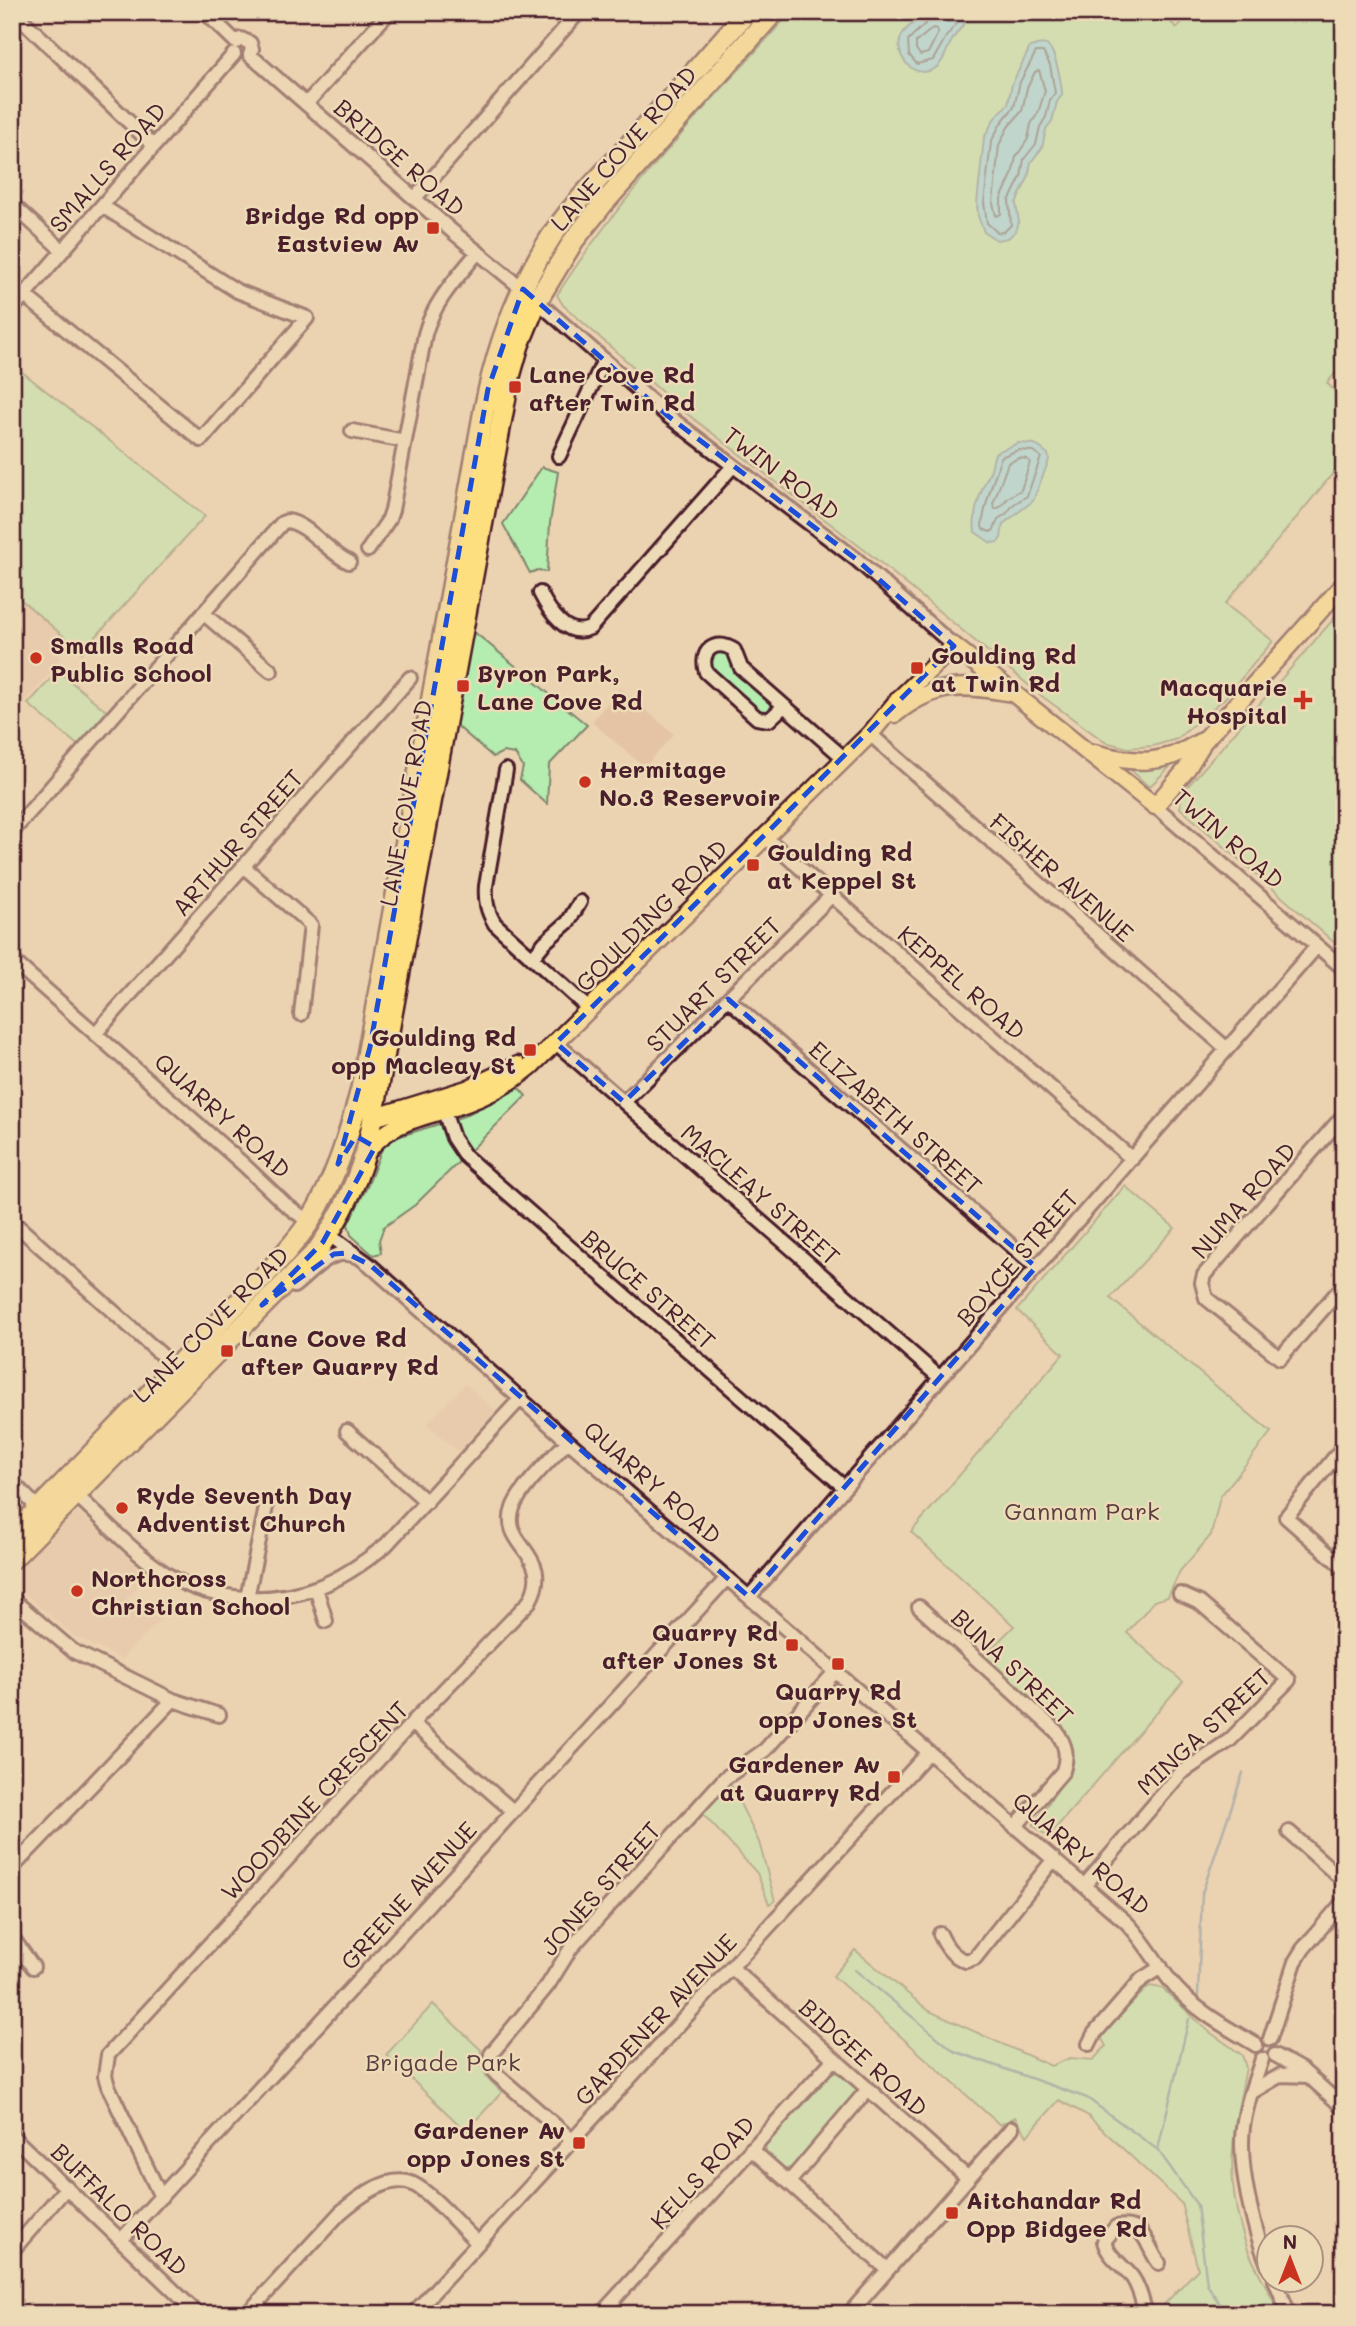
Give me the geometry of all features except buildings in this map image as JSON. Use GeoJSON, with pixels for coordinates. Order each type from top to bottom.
{"type":"FeatureCollection","features":[{"type":"Feature","properties":{"kind":"highway","name":"LANE COVE ROAD"},"geometry":{"type":"LineString","coordinates":[[12,1559],[317,1251],[350,1196],[365,1157],[373,1118],[509,380],[530,295],[552,236],[581,199],[747,12]]}},
{"type":"Feature","properties":{"kind":"highway","name":"LANE COVE ROAD"},"geometry":{"type":"LineString","coordinates":[[12,1536],[272,1268],[309,1222],[338,1164],[354,1118],[369,1047],[488,389],[500,344],[530,295],[602,205],[774,12]]}},
{"type":"Feature","properties":{"kind":"highway"},"geometry":{"type":"LineString","coordinates":[[338,1164],[362,1127],[373,1118]]}},
{"type":"Feature","properties":{"kind":"highway","name":"QUARRY ROAD"},"geometry":{"type":"LineString","coordinates":[[309,1222],[328,1234]]}},
{"type":"Feature","properties":{"kind":"main road"},"geometry":{"type":"LineString","coordinates":[[1152,803],[1180,765],[1206,740],[1344,584]]}},
{"type":"Feature","properties":{"kind":"main road","name":"GOULDING ROAD"},"geometry":{"type":"LineString","coordinates":[[373,1118],[470,1102],[508,1083],[531,1066],[845,759],[898,700],[957,648]]}},
{"type":"Feature","properties":{"kind":"main road","name":"TWIN ROAD"},"geometry":{"type":"LineString","coordinates":[[957,648],[1152,803]]}},
{"type":"Feature","properties":{"kind":"main road"},"geometry":{"type":"LineString","coordinates":[[905,706],[957,648]]}},
{"type":"Feature","properties":{"kind":"main road","name":"GOULDING ROAD"},"geometry":{"type":"LineString","coordinates":[[870,734],[905,706],[927,693],[955,687]]}},
{"type":"Feature","properties":{"kind":"main road","name":"TWIN ROAD"},"geometry":{"type":"LineString","coordinates":[[955,687],[1014,694]]}},
{"type":"Feature","properties":{"kind":"main road"},"geometry":{"type":"LineString","coordinates":[[1087,752],[1133,762],[1155,761],[1184,752],[1206,740]]}},
{"type":"Feature","properties":{"kind":"main road","name":"GOULDING ROAD"},"geometry":{"type":"LineString","coordinates":[[365,1157],[375,1142],[389,1130],[442,1105]]}},
{"type":"Feature","properties":{"kind":"street"},"geometry":{"type":"LineString","coordinates":[[14,12],[154,146]]}},
{"type":"Feature","properties":{"kind":"street"},"geometry":{"type":"LineString","coordinates":[[307,103],[389,12]]}},
{"type":"Feature","properties":{"kind":"street"},"geometry":{"type":"LineString","coordinates":[[415,198],[579,12]]}},
{"type":"Feature","properties":{"kind":"street"},"geometry":{"type":"LineString","coordinates":[[206,13],[235,48]]}},
{"type":"Feature","properties":{"kind":"street","name":"SMALLS ROAD"},"geometry":{"type":"LineString","coordinates":[[12,309],[235,48]]}},
{"type":"Feature","properties":{"kind":"street","name":"BRIDGE ROAD"},"geometry":{"type":"LineString","coordinates":[[235,48],[242,59],[250,55],[530,295]]}},
{"type":"Feature","properties":{"kind":"street"},"geometry":{"type":"LineString","coordinates":[[12,204],[62,250]]}},
{"type":"Feature","properties":{"kind":"street"},"geometry":{"type":"LineString","coordinates":[[24,295],[201,440],[307,318],[237,291],[102,206]]}},
{"type":"Feature","properties":{"kind":"street"},"geometry":{"type":"LineString","coordinates":[[368,550],[392,510],[430,316],[447,289],[478,252]]}},
{"type":"Feature","properties":{"kind":"street","name":"TWIN ROAD"},"geometry":{"type":"LineString","coordinates":[[530,295],[668,416],[856,559],[957,648]]}},
{"type":"Feature","properties":{"kind":"street"},"geometry":{"type":"LineString","coordinates":[[559,456],[604,360]]}},
{"type":"Feature","properties":{"kind":"street"},"geometry":{"type":"LineString","coordinates":[[352,431],[405,441]]}},
{"type":"Feature","properties":{"kind":"street"},"geometry":{"type":"LineString","coordinates":[[540,593],[550,611],[569,628],[583,631],[590,628],[733,466]]}},
{"type":"Feature","properties":{"kind":"street"},"geometry":{"type":"LineString","coordinates":[[12,832],[277,528],[287,521],[299,525],[339,558],[349,562]]}},
{"type":"Feature","properties":{"kind":"street"},"geometry":{"type":"LineString","coordinates":[[203,613],[271,671]]}},
{"type":"Feature","properties":{"kind":"street"},"geometry":{"type":"LineString","coordinates":[[784,706],[769,720],[757,718],[706,672],[703,662],[707,651],[715,645],[734,650],[741,668],[845,759]]}},
{"type":"Feature","properties":{"kind":"street","name":"ARTHUR STREET"},"geometry":{"type":"LineString","coordinates":[[95,1034],[410,678]]}},
{"type":"Feature","properties":{"kind":"street","name":"FISHER AVENUE"},"geometry":{"type":"LineString","coordinates":[[870,734],[1227,1049]]}},
{"type":"Feature","properties":{"kind":"street"},"geometry":{"type":"LineString","coordinates":[[506,770],[485,900],[488,912],[495,924],[590,1010]]}},
{"type":"Feature","properties":{"kind":"street","name":"TWIN ROAD"},"geometry":{"type":"LineString","coordinates":[[1152,803],[1344,970]]}},
{"type":"Feature","properties":{"kind":"street","name":"KEPPEL ROAD"},"geometry":{"type":"LineString","coordinates":[[765,837],[1132,1159]]}},
{"type":"Feature","properties":{"kind":"street"},"geometry":{"type":"LineString","coordinates":[[243,866],[311,925],[301,1014]]}},
{"type":"Feature","properties":{"kind":"street","name":"STUART STREET"},"geometry":{"type":"LineString","coordinates":[[624,1101],[831,896]]}},
{"type":"Feature","properties":{"kind":"street"},"geometry":{"type":"LineString","coordinates":[[532,958],[545,942],[568,922],[580,902]]}},
{"type":"Feature","properties":{"kind":"street","name":"BOYCE STREET"},"geometry":{"type":"LineString","coordinates":[[749,1597],[1317,946]]}},
{"type":"Feature","properties":{"kind":"street","name":"QUARRY ROAD"},"geometry":{"type":"LineString","coordinates":[[12,960],[285,1204],[309,1222]]}},
{"type":"Feature","properties":{"kind":"street","name":"ELIZABETH STREET"},"geometry":{"type":"LineString","coordinates":[[728,999],[1036,1267]]}},
{"type":"Feature","properties":{"kind":"street","name":"MACLEAY STREET"},"geometry":{"type":"LineString","coordinates":[[556,1042],[939,1377]]}},
{"type":"Feature","properties":{"kind":"street","name":"BRUCE STREET"},"geometry":{"type":"LineString","coordinates":[[442,1105],[453,1138],[465,1156],[844,1487]]}},
{"type":"Feature","properties":{"kind":"street","name":"NUMA ROAD"},"geometry":{"type":"LineString","coordinates":[[1344,1115],[1204,1275],[1202,1283],[1206,1298],[1280,1358],[1344,1285]]}},
{"type":"Feature","properties":{"kind":"street"},"geometry":{"type":"LineString","coordinates":[[12,1221],[175,1367]]}},
{"type":"Feature","properties":{"kind":"street","name":"QUARRY ROAD"},"geometry":{"type":"LineString","coordinates":[[328,1234],[370,1265],[568,1441],[1054,1859],[1142,1938],[1175,1987],[1193,2004],[1256,2045]]}},
{"type":"Feature","properties":{"kind":"street"},"geometry":{"type":"LineString","coordinates":[[262,1305],[338,1253],[350,1254],[370,1265]]}},
{"type":"Feature","properties":{"kind":"street"},"geometry":{"type":"LineString","coordinates":[[75,1494],[157,1569],[175,1579],[213,1593],[247,1598],[282,1596],[333,1581],[386,1545],[521,1398]]}},
{"type":"Feature","properties":{"kind":"street"},"geometry":{"type":"LineString","coordinates":[[347,1431],[427,1502]]}},
{"type":"Feature","properties":{"kind":"street","name":"WOODBINE CRESCENT"},"geometry":{"type":"LineString","coordinates":[[161,2197],[104,2076],[108,2055],[533,1595],[538,1579],[537,1571],[529,1553],[517,1539],[511,1524],[511,1514],[517,1499],[568,1441]]}},
{"type":"Feature","properties":{"kind":"street"},"geometry":{"type":"LineString","coordinates":[[1344,1446],[1286,1517],[1344,1568]]}},
{"type":"Feature","properties":{"kind":"street"},"geometry":{"type":"LineString","coordinates":[[12,1482],[39,1508]]}},
{"type":"Feature","properties":{"kind":"street"},"geometry":{"type":"LineString","coordinates":[[247,1598],[265,1507]]}},
{"type":"Feature","properties":{"kind":"street","name":"GREENE AVENUE"},"geometry":{"type":"LineString","coordinates":[[121,2240],[727,1578]]}},
{"type":"Feature","properties":{"kind":"street"},"geometry":{"type":"LineString","coordinates":[[316,1588],[326,1621]]}},
{"type":"Feature","properties":{"kind":"street","name":"MINGA STREET"},"geometry":{"type":"LineString","coordinates":[[1084,1886],[1181,1773],[1230,1740],[1289,1680],[1200,1603],[1180,1594]]}},
{"type":"Feature","properties":{"kind":"street"},"geometry":{"type":"LineString","coordinates":[[12,1600],[73,1651],[173,1700],[219,1715]]}},
{"type":"Feature","properties":{"kind":"street","name":"BUNA STREET"},"geometry":{"type":"LineString","coordinates":[[919,1607],[1058,1732],[1064,1743],[1066,1760],[1063,1771],[1014,1827]]}},
{"type":"Feature","properties":{"kind":"street","name":"JONES STREET"},"geometry":{"type":"LineString","coordinates":[[572,2140],[496,2074],[491,2054],[548,1985],[571,1948],[725,1778],[765,1750],[835,1672]]}},
{"type":"Feature","properties":{"kind":"street"},"geometry":{"type":"LineString","coordinates":[[12,1868],[173,1700]]}},
{"type":"Feature","properties":{"kind":"street"},"geometry":{"type":"LineString","coordinates":[[412,1723],[513,1811]]}},
{"type":"Feature","properties":{"kind":"street","name":"GARDENER AVENUE"},"geometry":{"type":"LineString","coordinates":[[413,2314],[928,1753]]}},
{"type":"Feature","properties":{"kind":"street"},"geometry":{"type":"LineString","coordinates":[[1289,1832],[1344,1881]]}},
{"type":"Feature","properties":{"kind":"street"},"geometry":{"type":"LineString","coordinates":[[940,1934],[959,1959],[966,1961],[975,1958],[1054,1859]]}},
{"type":"Feature","properties":{"kind":"street"},"geometry":{"type":"LineString","coordinates":[[1270,2039],[1295,1962],[1344,1901]]}},
{"type":"Feature","properties":{"kind":"street"},"geometry":{"type":"LineString","coordinates":[[12,1937],[33,1967]]}},
{"type":"Feature","properties":{"kind":"street"},"geometry":{"type":"LineString","coordinates":[[1089,2044],[1094,2034],[1142,1979],[1161,1967]]}},
{"type":"Feature","properties":{"kind":"street","name":"BIDGEE ROAD"},"geometry":{"type":"LineString","coordinates":[[732,1968],[968,2178]]}},
{"type":"Feature","properties":{"kind":"street"},"geometry":{"type":"LineString","coordinates":[[1270,2039],[1261,2040],[1256,2045],[1256,2053],[1297,2066],[1344,2108]]}},
{"type":"Feature","properties":{"kind":"street"},"geometry":{"type":"LineString","coordinates":[[1256,2224],[1243,2157],[1243,2129],[1252,2092],[1268,2057],[1277,2048],[1270,2039]]}},
{"type":"Feature","properties":{"kind":"street","name":"KELLS ROAD"},"geometry":{"type":"LineString","coordinates":[[601,2314],[834,2059]]}},
{"type":"Feature","properties":{"kind":"street"},"geometry":{"type":"LineString","coordinates":[[1252,2092],[1281,2075],[1309,2076]]}},
{"type":"Feature","properties":{"kind":"street"},"geometry":{"type":"LineString","coordinates":[[789,2182],[868,2089]]}},
{"type":"Feature","properties":{"kind":"street"},"geometry":{"type":"LineString","coordinates":[[849,2314],[1012,2128]]}},
{"type":"Feature","properties":{"kind":"street","name":"BUFFALO ROAD"},"geometry":{"type":"LineString","coordinates":[[12,2136],[191,2311]]}},
{"type":"Feature","properties":{"kind":"street"},"geometry":{"type":"LineString","coordinates":[[751,2149],[887,2269]]}},
{"type":"Feature","properties":{"kind":"street"},"geometry":{"type":"LineString","coordinates":[[247,2314],[350,2204],[381,2186],[394,2182],[414,2185],[478,2244]]}},
{"type":"Feature","properties":{"kind":"street"},"geometry":{"type":"LineString","coordinates":[[12,2251],[67,2188]]}},
{"type":"Feature","properties":{"kind":"street"},"geometry":{"type":"LineString","coordinates":[[1146,2314],[1140,2292],[1132,2278],[1107,2252],[1104,2241],[1116,2227],[1133,2227],[1144,2235],[1159,2263]]}},
{"type":"Feature","properties":{"kind":"street"},"geometry":{"type":"LineString","coordinates":[[1281,2294],[1289,2314]]}},
{"type":"Feature","properties":{"kind":"highlighted area"},"geometry":{"type":"Polygon","coordinates":[[[523,289],[668,416],[856,559],[954,646],[556,1043],[624,1102],[728,999],[1036,1267],[749,1597],[370,1265],[346,1253],[334,1254],[262,1305],[323,1242],[375,1147],[356,1136],[338,1164],[370,1047],[488,389],[523,289]]]}},
{"type":"Feature","properties":{"kind":"shaded area","name":"Smalls Road Public School"},"geometry":{"type":"Polygon","coordinates":[[[12,592],[61,635],[62,650],[57,665],[12,717],[12,592]]]}},
{"type":"Feature","properties":{"kind":"shaded area"},"geometry":{"type":"Polygon","coordinates":[[[620,688],[674,734],[646,765],[643,762],[641,764],[592,722],[620,688]]]}},
{"type":"Feature","properties":{"kind":"shaded area"},"geometry":{"type":"Polygon","coordinates":[[[465,1384],[496,1411],[458,1452],[427,1424],[465,1384]]]}},
{"type":"Feature","properties":{"kind":"shaded area","name":"Northcross Christian School"},"geometry":{"type":"Polygon","coordinates":[[[75,1512],[79,1512],[149,1575],[126,1599],[163,1617],[121,1659],[73,1635],[12,1583],[12,1577],[75,1512]]]}},
{"type":"Feature","properties":{"kind":"green space"},"geometry":{"type":"Polygon","coordinates":[[[791,12],[1160,12],[1177,28],[1191,12],[1344,12],[1344,363],[1327,383],[1344,401],[1344,460],[1225,604],[1273,641],[1225,698],[1177,739],[1153,746],[1128,748],[1105,742],[1043,697],[871,555],[686,413],[563,305],[557,295],[639,184],[791,12]]]}},
{"type":"Feature","properties":{"kind":"green space"},"geometry":{"type":"Polygon","coordinates":[[[12,364],[205,516],[82,652],[12,592],[12,555],[17,534],[12,525],[12,364]]]}},
{"type":"Feature","properties":{"kind":"green space"},"geometry":{"type":"Polygon","coordinates":[[[542,467],[558,472],[550,523],[547,572],[538,570],[530,573],[503,524],[542,467]]]}},
{"type":"Feature","properties":{"kind":"green space","name":"Macquarie Hospital"},"geometry":{"type":"Polygon","coordinates":[[[1344,607],[1344,951],[1180,808],[1182,793],[1344,607]]]}},
{"type":"Feature","properties":{"kind":"green space"},"geometry":{"type":"Polygon","coordinates":[[[473,631],[587,725],[549,765],[547,804],[520,780],[523,767],[515,754],[503,752],[493,757],[456,725],[473,631]]]}},
{"type":"Feature","properties":{"kind":"green space"},"geometry":{"type":"Polygon","coordinates":[[[718,649],[729,653],[775,702],[775,708],[764,716],[711,673],[707,659],[718,649]]]}},
{"type":"Feature","properties":{"kind":"green space"},"geometry":{"type":"Polygon","coordinates":[[[58,671],[110,714],[80,747],[28,704],[58,671]]]}},
{"type":"Feature","properties":{"kind":"green space"},"geometry":{"type":"Polygon","coordinates":[[[1174,763],[1149,787],[1131,770],[1174,763]]]}},
{"type":"Feature","properties":{"kind":"green space"},"geometry":{"type":"Polygon","coordinates":[[[519,1088],[526,1096],[415,1205],[384,1227],[379,1240],[381,1253],[373,1255],[351,1235],[348,1224],[367,1187],[385,1141],[464,1116],[519,1088]]]}},
{"type":"Feature","properties":{"kind":"green space","name":"Gannam Park"},"geometry":{"type":"Polygon","coordinates":[[[1125,1186],[1175,1228],[1110,1298],[1271,1432],[1220,1497],[1211,1535],[1180,1571],[1168,1597],[1154,1601],[1127,1633],[1183,1682],[1048,1837],[1033,1825],[1057,1791],[1071,1764],[1072,1749],[1069,1742],[1062,1729],[983,1657],[1014,1626],[911,1532],[1063,1354],[1017,1310],[1125,1186]]]}},
{"type":"Feature","properties":{"kind":"green space"},"geometry":{"type":"Polygon","coordinates":[[[730,1783],[759,1842],[775,1901],[769,1904],[757,1873],[702,1813],[730,1783]]]}},
{"type":"Feature","properties":{"kind":"green space"},"geometry":{"type":"Polygon","coordinates":[[[855,1950],[929,2011],[1051,2066],[1070,2058],[1093,2060],[1106,2046],[1102,2039],[1105,2030],[1149,1986],[1162,1988],[1207,2030],[1242,2055],[1246,2068],[1232,2159],[1235,2202],[1240,2225],[1254,2262],[1254,2294],[1270,2294],[1279,2314],[1155,2314],[1198,2269],[1181,2203],[1087,2115],[1059,2100],[1027,2136],[1015,2117],[1000,2125],[833,1976],[855,1950]]]}},
{"type":"Feature","properties":{"kind":"green space","name":"Brigade Park"},"geometry":{"type":"Polygon","coordinates":[[[433,2004],[481,2050],[481,2064],[485,2074],[502,2092],[466,2131],[386,2055],[433,2004]]]}},
{"type":"Feature","properties":{"kind":"green space"},"geometry":{"type":"Polygon","coordinates":[[[829,2073],[839,2073],[855,2086],[857,2093],[794,2167],[779,2166],[767,2157],[765,2143],[829,2073]]]}},
{"type":"Feature","properties":{"kind":"water"},"geometry":{"type":"Polygon","coordinates":[[[926,12],[975,12],[953,38],[940,64],[930,71],[922,72],[914,70],[903,59],[900,43],[904,31],[926,12]]]}},
{"type":"Feature","properties":{"kind":"water"},"geometry":{"type":"Polygon","coordinates":[[[1041,44],[1048,46],[1054,55],[1062,95],[1046,129],[1042,148],[1031,162],[1028,178],[1016,203],[1019,222],[1016,231],[1008,238],[997,240],[984,232],[978,216],[984,138],[994,119],[1008,104],[1012,84],[1030,47],[1041,44]]]}},
{"type":"Feature","properties":{"kind":"water"},"geometry":{"type":"Polygon","coordinates":[[[1018,443],[1035,444],[1048,454],[1049,460],[1033,501],[1003,524],[1001,538],[998,542],[991,543],[975,532],[978,502],[995,453],[1018,443]]]}},
{"type":"Feature","properties":{"kind":"waterway"},"geometry":{"type":"LineString","coordinates":[[1198,1995],[1202,1893],[1243,1773]]}},
{"type":"Feature","properties":{"kind":"waterway"},"geometry":{"type":"LineString","coordinates":[[855,1970],[954,2051],[1087,2098],[1158,2150],[1197,2205],[1207,2284],[1226,2314]]}},
{"type":"Feature","properties":{"kind":"waterway"},"geometry":{"type":"LineString","coordinates":[[1158,2149],[1189,2019]]}},
{"type":"Feature","properties":{"kind":"place","name":"Bridge Rd opp Eastview Av"},"geometry":{"type":"Point","coordinates":[433,228]}},
{"type":"Feature","properties":{"kind":"place","name":"Lane Cove Rd after Twin Rd"},"geometry":{"type":"Point","coordinates":[515,387]}},
{"type":"Feature","properties":{"kind":"place","name":"Smalls Road Public School"},"geometry":{"type":"Point","coordinates":[36,658]}},
{"type":"Feature","properties":{"kind":"place","name":"Goulding Rd at Twin Rd"},"geometry":{"type":"Point","coordinates":[917,668]}},
{"type":"Feature","properties":{"kind":"place","name":"Byron Park, Lane Cove Rd"},"geometry":{"type":"Point","coordinates":[463,686]}},
{"type":"Feature","properties":{"kind":"place","name":"Macquarie Hospital"},"geometry":{"type":"Point","coordinates":[1303,700]}},
{"type":"Feature","properties":{"kind":"place","name":"Hermitage No.3 Reservoir"},"geometry":{"type":"Point","coordinates":[585,782]}},
{"type":"Feature","properties":{"kind":"place","name":"Goulding Rd at Keppel St"},"geometry":{"type":"Point","coordinates":[753,865]}},
{"type":"Feature","properties":{"kind":"place","name":"Goulding Rd opp Macleay St"},"geometry":{"type":"Point","coordinates":[530,1050]}},
{"type":"Feature","properties":{"kind":"place","name":"Lane Cove Rd after Quarry Rd"},"geometry":{"type":"Point","coordinates":[227,1351]}},
{"type":"Feature","properties":{"kind":"place","name":"Ryde Seventh Day Adventist Church"},"geometry":{"type":"Point","coordinates":[122,1508]}},
{"type":"Feature","properties":{"kind":"place","name":"Northcross Christian School"},"geometry":{"type":"Point","coordinates":[77,1591]}},
{"type":"Feature","properties":{"kind":"place","name":"Quarry Rd after Jones St"},"geometry":{"type":"Point","coordinates":[792,1645]}},
{"type":"Feature","properties":{"kind":"place","name":"Quarry Rd opp Jones St"},"geometry":{"type":"Point","coordinates":[838,1664]}},
{"type":"Feature","properties":{"kind":"place","name":"Gardener Av at Quarry Rd"},"geometry":{"type":"Point","coordinates":[894,1777]}},
{"type":"Feature","properties":{"kind":"place","name":"Gardener Av opp Jones St"},"geometry":{"type":"Point","coordinates":[579,2143]}},
{"type":"Feature","properties":{"kind":"place","name":"Aitchandar Rd Opp Bidgee Rd"},"geometry":{"type":"Point","coordinates":[952,2213]}}]}
